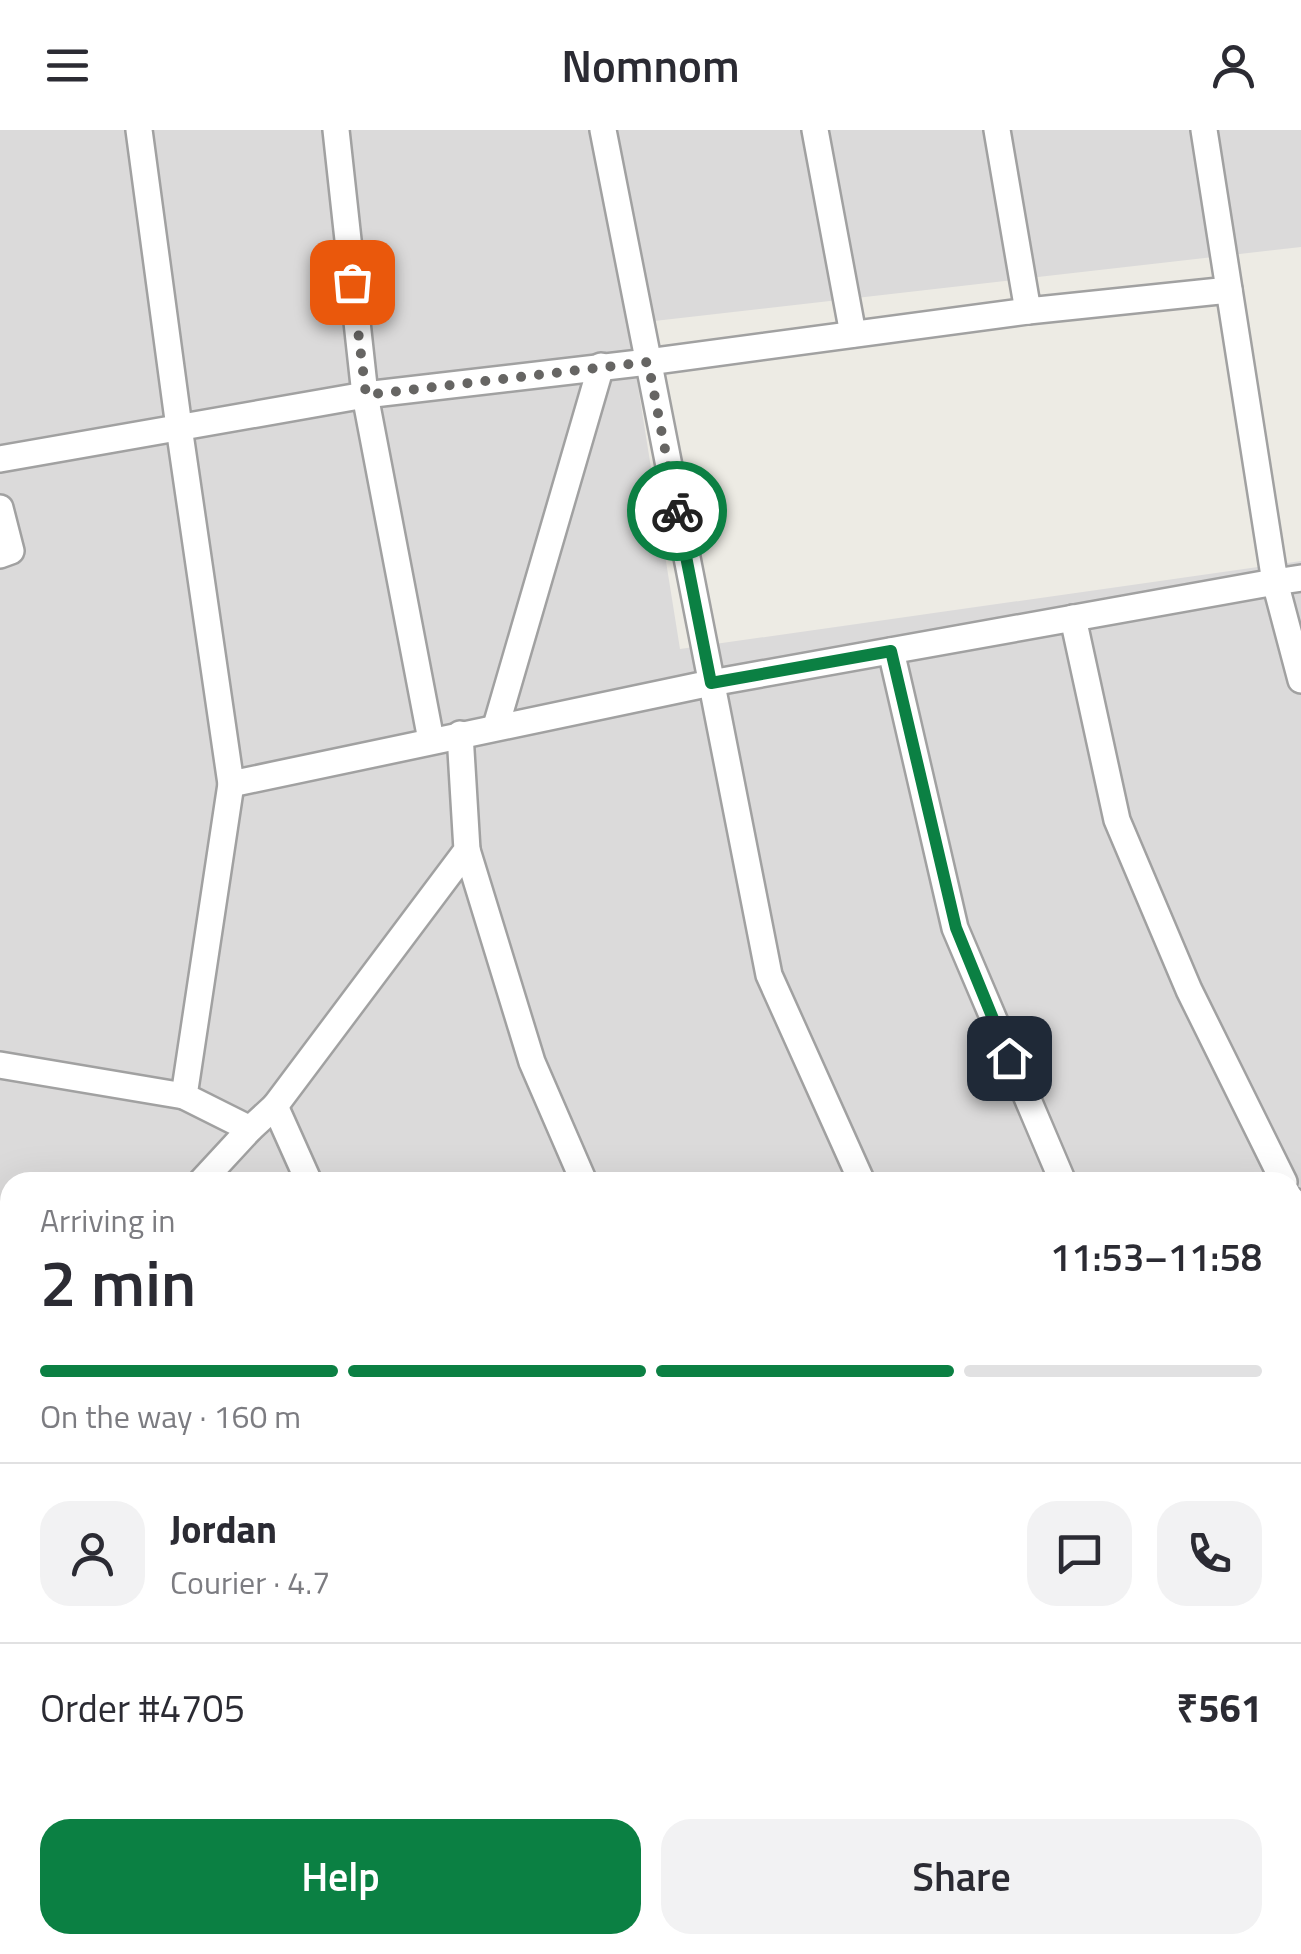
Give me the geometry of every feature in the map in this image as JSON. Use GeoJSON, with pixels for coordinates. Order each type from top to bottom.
{"type":"FeatureCollection","features":[{"type":"Feature","properties":{"kind":"street"},"geometry":{"type":"LineString","coordinates":[[139,130],[231,784],[184,1096]]}},
{"type":"Feature","properties":{"kind":"street"},"geometry":{"type":"LineString","coordinates":[[336,130],[366,395],[431,740]]}},
{"type":"Feature","properties":{"kind":"street"},"geometry":{"type":"LineString","coordinates":[[603,130],[768,974],[857,1172]]}},
{"type":"Feature","properties":{"kind":"street"},"geometry":{"type":"LineString","coordinates":[[815,130],[853,334]]}},
{"type":"Feature","properties":{"kind":"street"},"geometry":{"type":"LineString","coordinates":[[997,130],[1028,311]]}},
{"type":"Feature","properties":{"kind":"street"},"geometry":{"type":"LineString","coordinates":[[1204,130],[1275,582],[1301,680]]}},
{"type":"Feature","properties":{"kind":"street"},"geometry":{"type":"LineString","coordinates":[[0,459],[366,395],[1028,311],[1229,290]]}},
{"type":"Feature","properties":{"kind":"street"},"geometry":{"type":"LineString","coordinates":[[496,726],[601,366]]}},
{"type":"Feature","properties":{"kind":"street"},"geometry":{"type":"LineString","coordinates":[[0,508],[11,551],[0,555]]}},
{"type":"Feature","properties":{"kind":"street"},"geometry":{"type":"LineString","coordinates":[[231,784],[711,683],[1301,578]]}},
{"type":"Feature","properties":{"kind":"street"},"geometry":{"type":"LineString","coordinates":[[1072,618],[1116,820],[1189,990],[1279,1172]]}},
{"type":"Feature","properties":{"kind":"street"},"geometry":{"type":"LineString","coordinates":[[891,651],[956,928],[1059,1172]]}},
{"type":"Feature","properties":{"kind":"street"},"geometry":{"type":"LineString","coordinates":[[460,734],[467,850],[532,1062],[580,1172]]}},
{"type":"Feature","properties":{"kind":"street"},"geometry":{"type":"LineString","coordinates":[[210,1172],[276,1106],[467,850]]}},
{"type":"Feature","properties":{"kind":"street"},"geometry":{"type":"LineString","coordinates":[[0,1065],[184,1096],[250,1128]]}},
{"type":"Feature","properties":{"kind":"street"},"geometry":{"type":"LineString","coordinates":[[276,1106],[305,1172]]}},
{"type":"Feature","properties":{"kind":"shaded area"},"geometry":{"type":"Polygon","coordinates":[[[0,130],[1301,130],[1301,247],[628,324],[680,649],[1301,561],[1301,1172],[0,1172],[0,130]]]}},
{"type":"Feature","properties":{"kind":"way so far"},"geometry":{"type":"LineString","coordinates":[[352,282],[366,395],[648,362],[677,511]]}},
{"type":"Feature","properties":{"kind":"route"},"geometry":{"type":"LineString","coordinates":[[677,511],[711,683],[891,651],[956,928],[1009,1058]]}}]}
